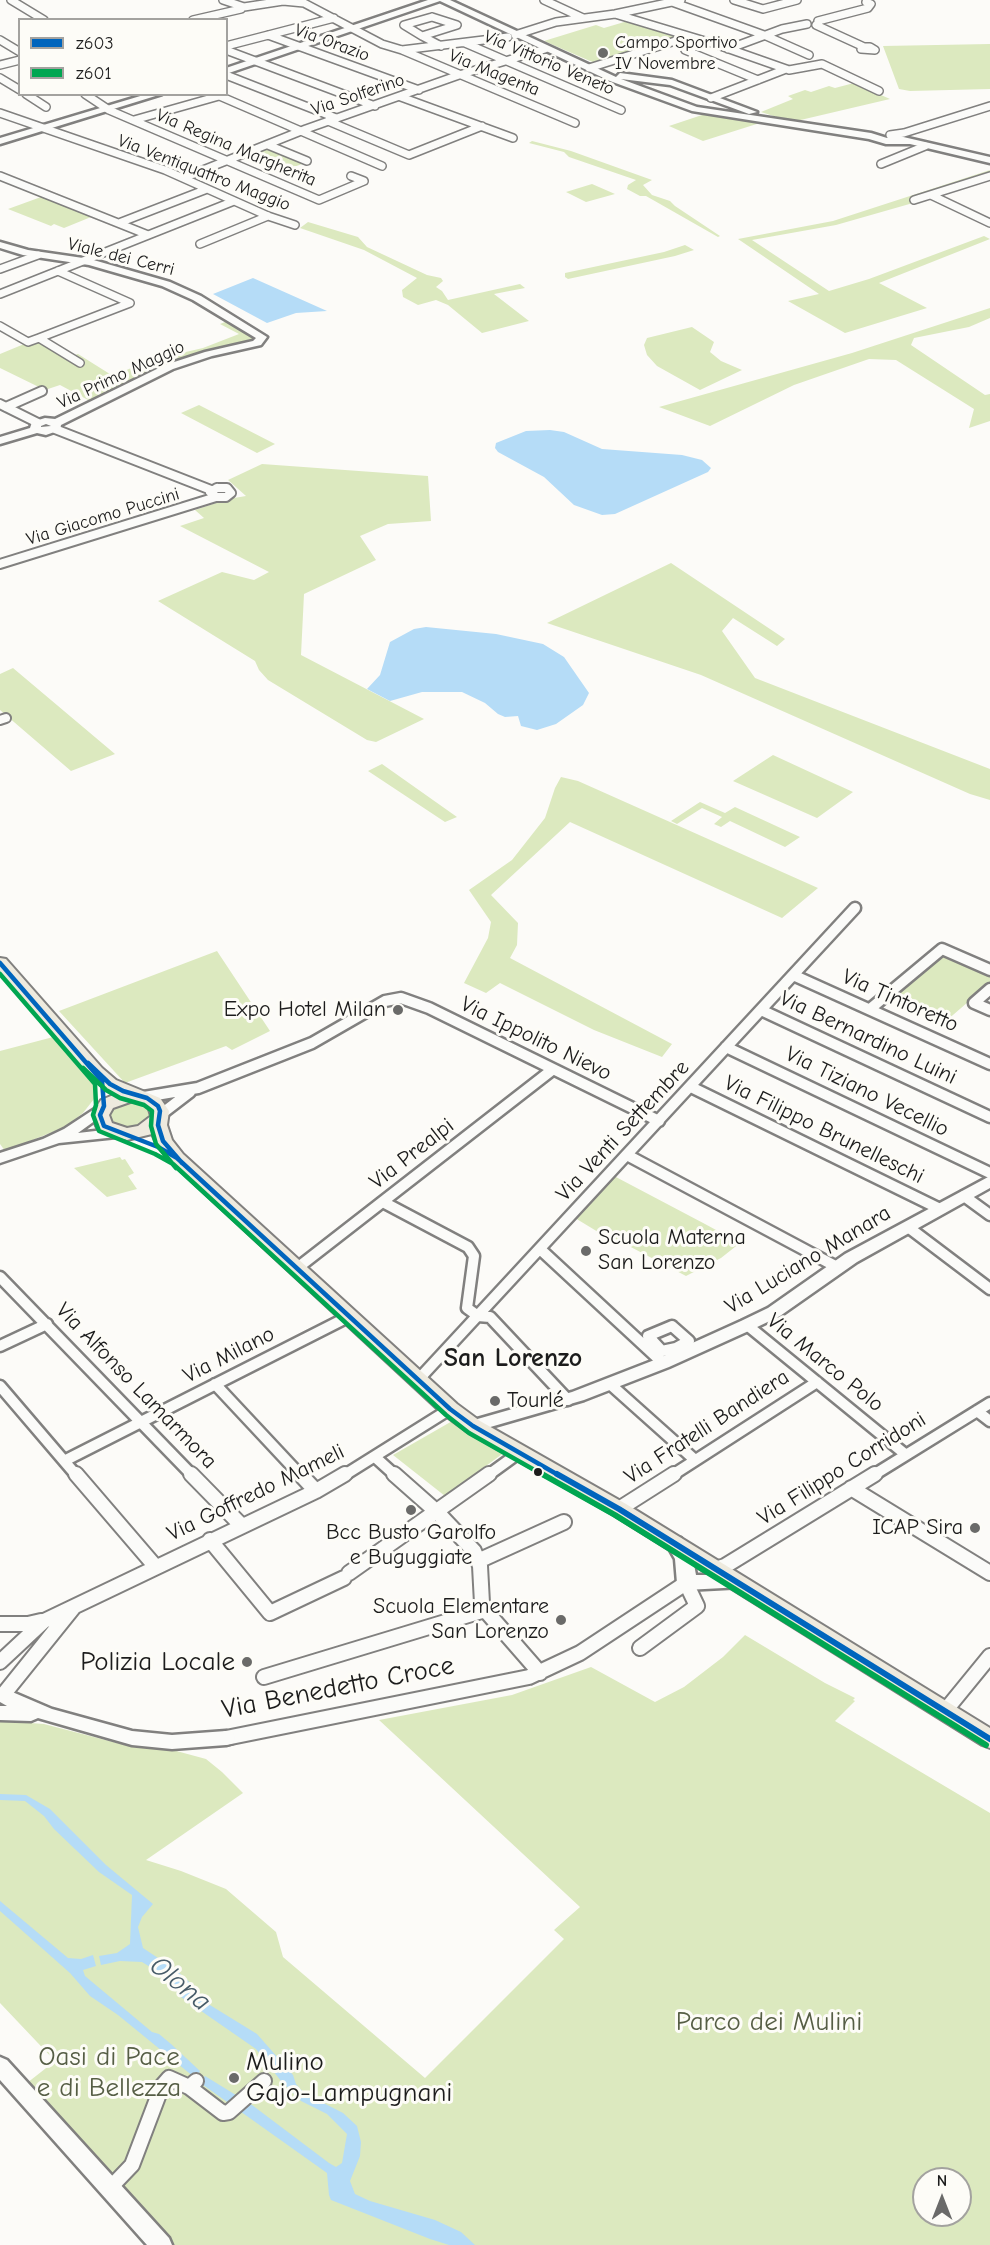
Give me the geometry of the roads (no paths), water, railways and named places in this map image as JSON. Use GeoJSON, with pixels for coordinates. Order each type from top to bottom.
{"type":"FeatureCollection","features":[{"type":"Feature","properties":{"kind":"main road"},"geometry":{"type":"LineString","coordinates":[[0,963],[102,1081],[103,1108],[100,1115],[104,1126],[177,1158]]}},
{"type":"Feature","properties":{"kind":"main road"},"geometry":{"type":"LineString","coordinates":[[96,1072],[110,1084],[158,1106],[160,1117],[158,1125],[163,1141],[177,1158],[348,1317],[473,1426],[620,1509],[675,1543],[701,1577],[736,1582],[990,1739]]}},
{"type":"Feature","properties":{"kind":"main road"},"geometry":{"type":"LineString","coordinates":[[103,1108],[113,1100],[139,1096]]}},
{"type":"Feature","properties":{"kind":"main road"},"geometry":{"type":"LineString","coordinates":[[124,1134],[144,1131],[160,1117]]}},
{"type":"Feature","properties":{"kind":"street"},"geometry":{"type":"LineString","coordinates":[[11,0],[41,18]]}},
{"type":"Feature","properties":{"kind":"street"},"geometry":{"type":"LineString","coordinates":[[223,0],[244,8]]}},
{"type":"Feature","properties":{"kind":"street"},"geometry":{"type":"LineString","coordinates":[[228,72],[436,0]]}},
{"type":"Feature","properties":{"kind":"street"},"geometry":{"type":"LineString","coordinates":[[443,0],[512,36],[668,101],[720,114],[895,138],[990,160]]}},
{"type":"Feature","properties":{"kind":"street"},"geometry":{"type":"LineString","coordinates":[[544,0],[583,18]]}},
{"type":"Feature","properties":{"kind":"street"},"geometry":{"type":"LineString","coordinates":[[402,50],[512,36],[556,22],[615,14],[681,0]]}},
{"type":"Feature","properties":{"kind":"street"},"geometry":{"type":"LineString","coordinates":[[735,0],[763,9],[797,0]]}},
{"type":"Feature","properties":{"kind":"street"},"geometry":{"type":"LineString","coordinates":[[200,18],[291,1]]}},
{"type":"Feature","properties":{"kind":"street","name":"Via Magenta"},"geometry":{"type":"LineString","coordinates":[[291,1],[307,4],[382,44],[402,50],[575,123]]}},
{"type":"Feature","properties":{"kind":"street"},"geometry":{"type":"LineString","coordinates":[[728,49],[764,35],[868,8],[871,4],[868,1],[858,1]]}},
{"type":"Feature","properties":{"kind":"street"},"geometry":{"type":"LineString","coordinates":[[672,2],[764,35],[809,56]]}},
{"type":"Feature","properties":{"kind":"street"},"geometry":{"type":"LineString","coordinates":[[615,14],[709,42],[786,69],[796,70],[822,64],[879,91]]}},
{"type":"Feature","properties":{"kind":"street"},"geometry":{"type":"LineString","coordinates":[[422,36],[457,25],[432,17],[404,25],[422,36],[442,46]]}},
{"type":"Feature","properties":{"kind":"street"},"geometry":{"type":"LineString","coordinates":[[228,47],[334,18]]}},
{"type":"Feature","properties":{"kind":"street"},"geometry":{"type":"LineString","coordinates":[[817,23],[864,47]]}},
{"type":"Feature","properties":{"kind":"street","name":"Via Orazio"},"geometry":{"type":"LineString","coordinates":[[268,35],[419,90]]}},
{"type":"Feature","properties":{"kind":"street"},"geometry":{"type":"LineString","coordinates":[[228,36],[241,42]]}},
{"type":"Feature","properties":{"kind":"street"},"geometry":{"type":"LineString","coordinates":[[591,69],[688,37]]}},
{"type":"Feature","properties":{"kind":"street"},"geometry":{"type":"LineString","coordinates":[[0,40],[18,51]]}},
{"type":"Feature","properties":{"kind":"street"},"geometry":{"type":"LineString","coordinates":[[709,42],[685,50],[758,80]]}},
{"type":"Feature","properties":{"kind":"street","name":"Via Vittorio Veneto"},"geometry":{"type":"LineString","coordinates":[[465,43],[621,110]]}},
{"type":"Feature","properties":{"kind":"street"},"geometry":{"type":"LineString","coordinates":[[228,49],[375,106]]}},
{"type":"Feature","properties":{"kind":"street","name":"Via Solferino"},"geometry":{"type":"LineString","coordinates":[[183,178],[336,118],[459,75],[545,49]]}},
{"type":"Feature","properties":{"kind":"street"},"geometry":{"type":"LineString","coordinates":[[0,65],[18,60]]}},
{"type":"Feature","properties":{"kind":"street"},"geometry":{"type":"LineString","coordinates":[[711,98],[786,69]]}},
{"type":"Feature","properties":{"kind":"street"},"geometry":{"type":"LineString","coordinates":[[228,74],[336,118]]}},
{"type":"Feature","properties":{"kind":"street"},"geometry":{"type":"LineString","coordinates":[[615,77],[672,83],[787,123]]}},
{"type":"Feature","properties":{"kind":"street"},"geometry":{"type":"LineString","coordinates":[[0,78],[18,89]]}},
{"type":"Feature","properties":{"kind":"street"},"geometry":{"type":"LineString","coordinates":[[29,96],[46,107]]}},
{"type":"Feature","properties":{"kind":"street","name":"Via Regina Margherita"},"geometry":{"type":"LineString","coordinates":[[88,96],[109,110],[319,200],[364,181],[351,176]]}},
{"type":"Feature","properties":{"kind":"street"},"geometry":{"type":"LineString","coordinates":[[0,141],[152,96]]}},
{"type":"Feature","properties":{"kind":"street"},"geometry":{"type":"LineString","coordinates":[[134,120],[214,96]]}},
{"type":"Feature","properties":{"kind":"street"},"geometry":{"type":"LineString","coordinates":[[219,96],[382,165]]}},
{"type":"Feature","properties":{"kind":"street"},"geometry":{"type":"LineString","coordinates":[[401,97],[513,138]]}},
{"type":"Feature","properties":{"kind":"street"},"geometry":{"type":"LineString","coordinates":[[720,114],[735,106]]}},
{"type":"Feature","properties":{"kind":"street"},"geometry":{"type":"LineString","coordinates":[[895,138],[990,106]]}},
{"type":"Feature","properties":{"kind":"street"},"geometry":{"type":"LineString","coordinates":[[977,110],[990,116]]}},
{"type":"Feature","properties":{"kind":"street","name":"Via Ventiquattro Maggio"},"geometry":{"type":"LineString","coordinates":[[0,113],[183,178],[268,216],[295,225]]}},
{"type":"Feature","properties":{"kind":"street"},"geometry":{"type":"LineString","coordinates":[[328,121],[409,154],[482,126]]}},
{"type":"Feature","properties":{"kind":"street"},"geometry":{"type":"LineString","coordinates":[[268,145],[307,161]]}},
{"type":"Feature","properties":{"kind":"street"},"geometry":{"type":"LineString","coordinates":[[881,164],[925,146]]}},
{"type":"Feature","properties":{"kind":"street"},"geometry":{"type":"LineString","coordinates":[[0,176],[148,235]]}},
{"type":"Feature","properties":{"kind":"street"},"geometry":{"type":"LineString","coordinates":[[914,200],[990,176]]}},
{"type":"Feature","properties":{"kind":"street"},"geometry":{"type":"LineString","coordinates":[[118,223],[207,189]]}},
{"type":"Feature","properties":{"kind":"street"},"geometry":{"type":"LineString","coordinates":[[931,195],[990,223]]}},
{"type":"Feature","properties":{"kind":"street"},"geometry":{"type":"LineString","coordinates":[[0,294],[234,201]]}},
{"type":"Feature","properties":{"kind":"street"},"geometry":{"type":"LineString","coordinates":[[200,244],[268,216]]}},
{"type":"Feature","properties":{"kind":"street","name":"Viale dei Cerri"},"geometry":{"type":"LineString","coordinates":[[0,245],[38,255],[83,261],[175,287],[259,333]]}},
{"type":"Feature","properties":{"kind":"street"},"geometry":{"type":"LineString","coordinates":[[0,269],[38,255]]}},
{"type":"Feature","properties":{"kind":"street"},"geometry":{"type":"LineString","coordinates":[[0,326],[28,342],[119,311],[130,303],[57,271]]}},
{"type":"Feature","properties":{"kind":"street","name":"Via Primo Maggio"},"geometry":{"type":"LineString","coordinates":[[0,441],[37,426],[46,432],[175,365],[259,342],[263,338],[259,333]]}},
{"type":"Feature","properties":{"kind":"street"},"geometry":{"type":"LineString","coordinates":[[39,338],[80,363]]}},
{"type":"Feature","properties":{"kind":"street"},"geometry":{"type":"LineString","coordinates":[[3,405],[42,391]]}},
{"type":"Feature","properties":{"kind":"street"},"geometry":{"type":"LineString","coordinates":[[3,405],[37,426]]}},
{"type":"Feature","properties":{"kind":"street","name":"Via Giacomo Puccini"},"geometry":{"type":"LineString","coordinates":[[0,564],[214,494],[55,426]]}},
{"type":"Feature","properties":{"kind":"street","name":"Via Venti Settembre"},"geometry":{"type":"LineString","coordinates":[[418,1380],[855,908]]}},
{"type":"Feature","properties":{"kind":"street"},"geometry":{"type":"LineString","coordinates":[[870,1009],[942,949],[990,970]]}},
{"type":"Feature","properties":{"kind":"street","name":"Via Tintoretto"},"geometry":{"type":"LineString","coordinates":[[793,975],[990,1064]]}},
{"type":"Feature","properties":{"kind":"street"},"geometry":{"type":"LineString","coordinates":[[990,989],[974,1003],[990,1010]]}},
{"type":"Feature","properties":{"kind":"street","name":"Via Ippolito Nievo"},"geometry":{"type":"LineString","coordinates":[[198,1088],[312,1043],[385,1001],[406,999],[429,1008],[659,1121]]}},
{"type":"Feature","properties":{"kind":"street","name":"Via Bernardino Luini"},"geometry":{"type":"LineString","coordinates":[[761,1010],[990,1117]]}},
{"type":"Feature","properties":{"kind":"street","name":"Via Tiziano Vecellio"},"geometry":{"type":"LineString","coordinates":[[726,1047],[990,1173]]}},
{"type":"Feature","properties":{"kind":"street","name":"Via Prealpi"},"geometry":{"type":"LineString","coordinates":[[296,1269],[552,1070]]}},
{"type":"Feature","properties":{"kind":"street","name":"Via Filippo Brunelleschi"},"geometry":{"type":"LineString","coordinates":[[691,1087],[940,1209]]}},
{"type":"Feature","properties":{"kind":"street"},"geometry":{"type":"LineString","coordinates":[[139,1096],[198,1088]]}},
{"type":"Feature","properties":{"kind":"street"},"geometry":{"type":"LineString","coordinates":[[160,1117],[168,1107],[198,1088]]}},
{"type":"Feature","properties":{"kind":"street"},"geometry":{"type":"LineString","coordinates":[[0,1158],[48,1142],[69,1132],[103,1108]]}},
{"type":"Feature","properties":{"kind":"street"},"geometry":{"type":"LineString","coordinates":[[48,1142],[88,1135],[124,1134]]}},
{"type":"Feature","properties":{"kind":"street"},"geometry":{"type":"LineString","coordinates":[[627,1155],[837,1267]]}},
{"type":"Feature","properties":{"kind":"street","name":"Via Luciano Manara"},"geometry":{"type":"LineString","coordinates":[[473,1426],[568,1400],[663,1363],[678,1352],[747,1325],[774,1311],[837,1267],[990,1181]]}},
{"type":"Feature","properties":{"kind":"street"},"geometry":{"type":"LineString","coordinates":[[964,1196],[990,1215]]}},
{"type":"Feature","properties":{"kind":"street"},"geometry":{"type":"LineString","coordinates":[[383,1202],[468,1247],[474,1256],[466,1303],[470,1311],[478,1316],[490,1317],[568,1400]]}},
{"type":"Feature","properties":{"kind":"street"},"geometry":{"type":"LineString","coordinates":[[908,1227],[990,1289]]}},
{"type":"Feature","properties":{"kind":"street"},"geometry":{"type":"LineString","coordinates":[[540,1249],[663,1363]]}},
{"type":"Feature","properties":{"kind":"street","name":"Via Alfonso Lamarmora"},"geometry":{"type":"LineString","coordinates":[[0,1276],[242,1526]]}},
{"type":"Feature","properties":{"kind":"street","name":"Via Milano"},"geometry":{"type":"LineString","coordinates":[[64,1461],[348,1317]]}},
{"type":"Feature","properties":{"kind":"street"},"geometry":{"type":"LineString","coordinates":[[0,1346],[47,1324]]}},
{"type":"Feature","properties":{"kind":"street","name":"Via Marco Polo"},"geometry":{"type":"LineString","coordinates":[[747,1325],[905,1454]]}},
{"type":"Feature","properties":{"kind":"street","name":"Via Fratelli Bandiera"},"geometry":{"type":"LineString","coordinates":[[620,1509],[817,1382]]}},
{"type":"Feature","properties":{"kind":"street"},"geometry":{"type":"LineString","coordinates":[[215,1384],[316,1491]]}},
{"type":"Feature","properties":{"kind":"street"},"geometry":{"type":"LineString","coordinates":[[610,1384],[695,1460]]}},
{"type":"Feature","properties":{"kind":"street"},"geometry":{"type":"LineString","coordinates":[[0,1386],[155,1566]]}},
{"type":"Feature","properties":{"kind":"street","name":"Via Filippo Corridoni"},"geometry":{"type":"LineString","coordinates":[[701,1577],[725,1566],[990,1404]]}},
{"type":"Feature","properties":{"kind":"street","name":"Via Goffredo Mameli"},"geometry":{"type":"LineString","coordinates":[[0,1662],[44,1621],[316,1491],[375,1457],[450,1408]]}},
{"type":"Feature","properties":{"kind":"street"},"geometry":{"type":"LineString","coordinates":[[977,1411],[990,1421]]}},
{"type":"Feature","properties":{"kind":"street"},"geometry":{"type":"LineString","coordinates":[[210,1540],[270,1613],[346,1576],[520,1452]]}},
{"type":"Feature","properties":{"kind":"street"},"geometry":{"type":"LineString","coordinates":[[375,1457],[437,1512],[474,1551],[478,1561],[482,1603],[485,1610],[540,1673]]}},
{"type":"Feature","properties":{"kind":"street"},"geometry":{"type":"LineString","coordinates":[[851,1488],[990,1573]]}},
{"type":"Feature","properties":{"kind":"street"},"geometry":{"type":"LineString","coordinates":[[478,1561],[564,1522]]}},
{"type":"Feature","properties":{"kind":"street"},"geometry":{"type":"LineString","coordinates":[[640,1648],[697,1606],[701,1577]]}},
{"type":"Feature","properties":{"kind":"street","name":"Via Benedetto Croce"},"geometry":{"type":"LineString","coordinates":[[1,1702],[145,1740],[185,1742],[226,1738],[495,1685],[540,1673],[580,1653],[701,1577]]}},
{"type":"Feature","properties":{"kind":"street","name":"Via Goffredo Mameli"},"geometry":{"type":"LineString","coordinates":[[1,1702],[75,1605]]}},
{"type":"Feature","properties":{"kind":"street"},"geometry":{"type":"LineString","coordinates":[[264,1677],[485,1610]]}},
{"type":"Feature","properties":{"kind":"street","name":"Via Goffredo Mameli"},"geometry":{"type":"LineString","coordinates":[[0,1624],[28,1624],[44,1621]]}},
{"type":"Feature","properties":{"kind":"street"},"geometry":{"type":"LineString","coordinates":[[945,1711],[990,1656]]}},
{"type":"Feature","properties":{"kind":"street"},"geometry":{"type":"LineString","coordinates":[[0,2066],[161,2245]]}},
{"type":"Feature","properties":{"kind":"street"},"geometry":{"type":"LineString","coordinates":[[110,2188],[132,2165],[162,2086],[169,2078],[192,2084],[224,2113],[230,2112],[264,2081]]}},
{"type":"Feature","properties":{"kind":"water"},"geometry":{"type":"Polygon","coordinates":[[[253,278],[327,311],[296,313],[267,323],[213,294],[253,278]]]}},
{"type":"Feature","properties":{"kind":"water"},"geometry":{"type":"Polygon","coordinates":[[[526,431],[564,432],[602,449],[682,455],[702,460],[711,468],[708,472],[615,514],[602,515],[574,505],[544,477],[498,452],[495,448],[496,443],[526,431]]]}},
{"type":"Feature","properties":{"kind":"water"},"geometry":{"type":"Polygon","coordinates":[[[426,627],[496,634],[543,644],[564,657],[589,693],[583,705],[556,724],[537,730],[521,726],[518,716],[505,717],[498,714],[485,703],[462,692],[422,692],[390,701],[367,689],[380,675],[390,642],[414,629],[426,627]]]}},
{"type":"Feature","properties":{"kind":"water","name":"Olona"},"geometry":{"type":"Polygon","coordinates":[[[0,1794],[26,1795],[50,1809],[106,1865],[153,1904],[142,1917],[138,1927],[143,1948],[176,1970],[196,1988],[205,2002],[257,2034],[293,2075],[296,2084],[304,2093],[343,2113],[357,2126],[361,2142],[360,2156],[350,2181],[355,2194],[370,2201],[435,2220],[461,2232],[475,2245],[449,2245],[331,2200],[327,2173],[199,2082],[205,2076],[252,2105],[329,2163],[336,2167],[342,2163],[347,2134],[327,2114],[301,2101],[281,2081],[256,2049],[181,1997],[165,1976],[142,1962],[120,1961],[101,1965],[99,1956],[117,1953],[130,1944],[132,1895],[99,1872],[54,1829],[44,1816],[25,1801],[0,1800],[0,1794]]]}},
{"type":"Feature","properties":{"kind":"water"},"geometry":{"type":"Polygon","coordinates":[[[0,1901],[68,1958],[81,1959],[93,1955],[96,1966],[83,1970],[85,1976],[152,2032],[159,2034],[171,2044],[200,2071],[199,2073],[194,2077],[118,2015],[90,1996],[70,1973],[0,1911],[0,1901]]]}},
{"type":"Feature","properties":{"kind":"place","name":"Campo Sportivo IV Novembre"},"geometry":{"type":"Point","coordinates":[603,53]}},
{"type":"Feature","properties":{"kind":"place","name":"Expo Hotel Milan"},"geometry":{"type":"Point","coordinates":[398,1010]}},
{"type":"Feature","properties":{"kind":"place","name":"Scuola Materna San Lorenzo"},"geometry":{"type":"Point","coordinates":[586,1251]}},
{"type":"Feature","properties":{"kind":"place","name":"Tourlé"},"geometry":{"type":"Point","coordinates":[495,1401]}},
{"type":"Feature","properties":{"kind":"place","name":"Bcc Busto Garolfo e Buguggiate"},"geometry":{"type":"Point","coordinates":[411,1510]}},
{"type":"Feature","properties":{"kind":"place","name":"ICAP Sira"},"geometry":{"type":"Point","coordinates":[975,1528]}},
{"type":"Feature","properties":{"kind":"place","name":"Scuola Elementare San Lorenzo"},"geometry":{"type":"Point","coordinates":[561,1620]}},
{"type":"Feature","properties":{"kind":"place","name":"Polizia Locale"},"geometry":{"type":"Point","coordinates":[247,1662]}},
{"type":"Feature","properties":{"kind":"place","name":"Mulino Gajo-Lampugnani"},"geometry":{"type":"Point","coordinates":[234,2078]}},
{"type":"Feature","properties":{"kind":"district","name":"San Lorenzo"},"geometry":{"type":"Point","coordinates":[513,1359]}},
{"type":"Feature","properties":{"kind":"park label","name":"Parco dei Mulini"},"geometry":{"type":"Point","coordinates":[769,2022]}},
{"type":"Feature","properties":{"kind":"park label","name":"Oasi di Pace e di Bellezza"},"geometry":{"type":"Point","coordinates":[109,2072]}}]}
